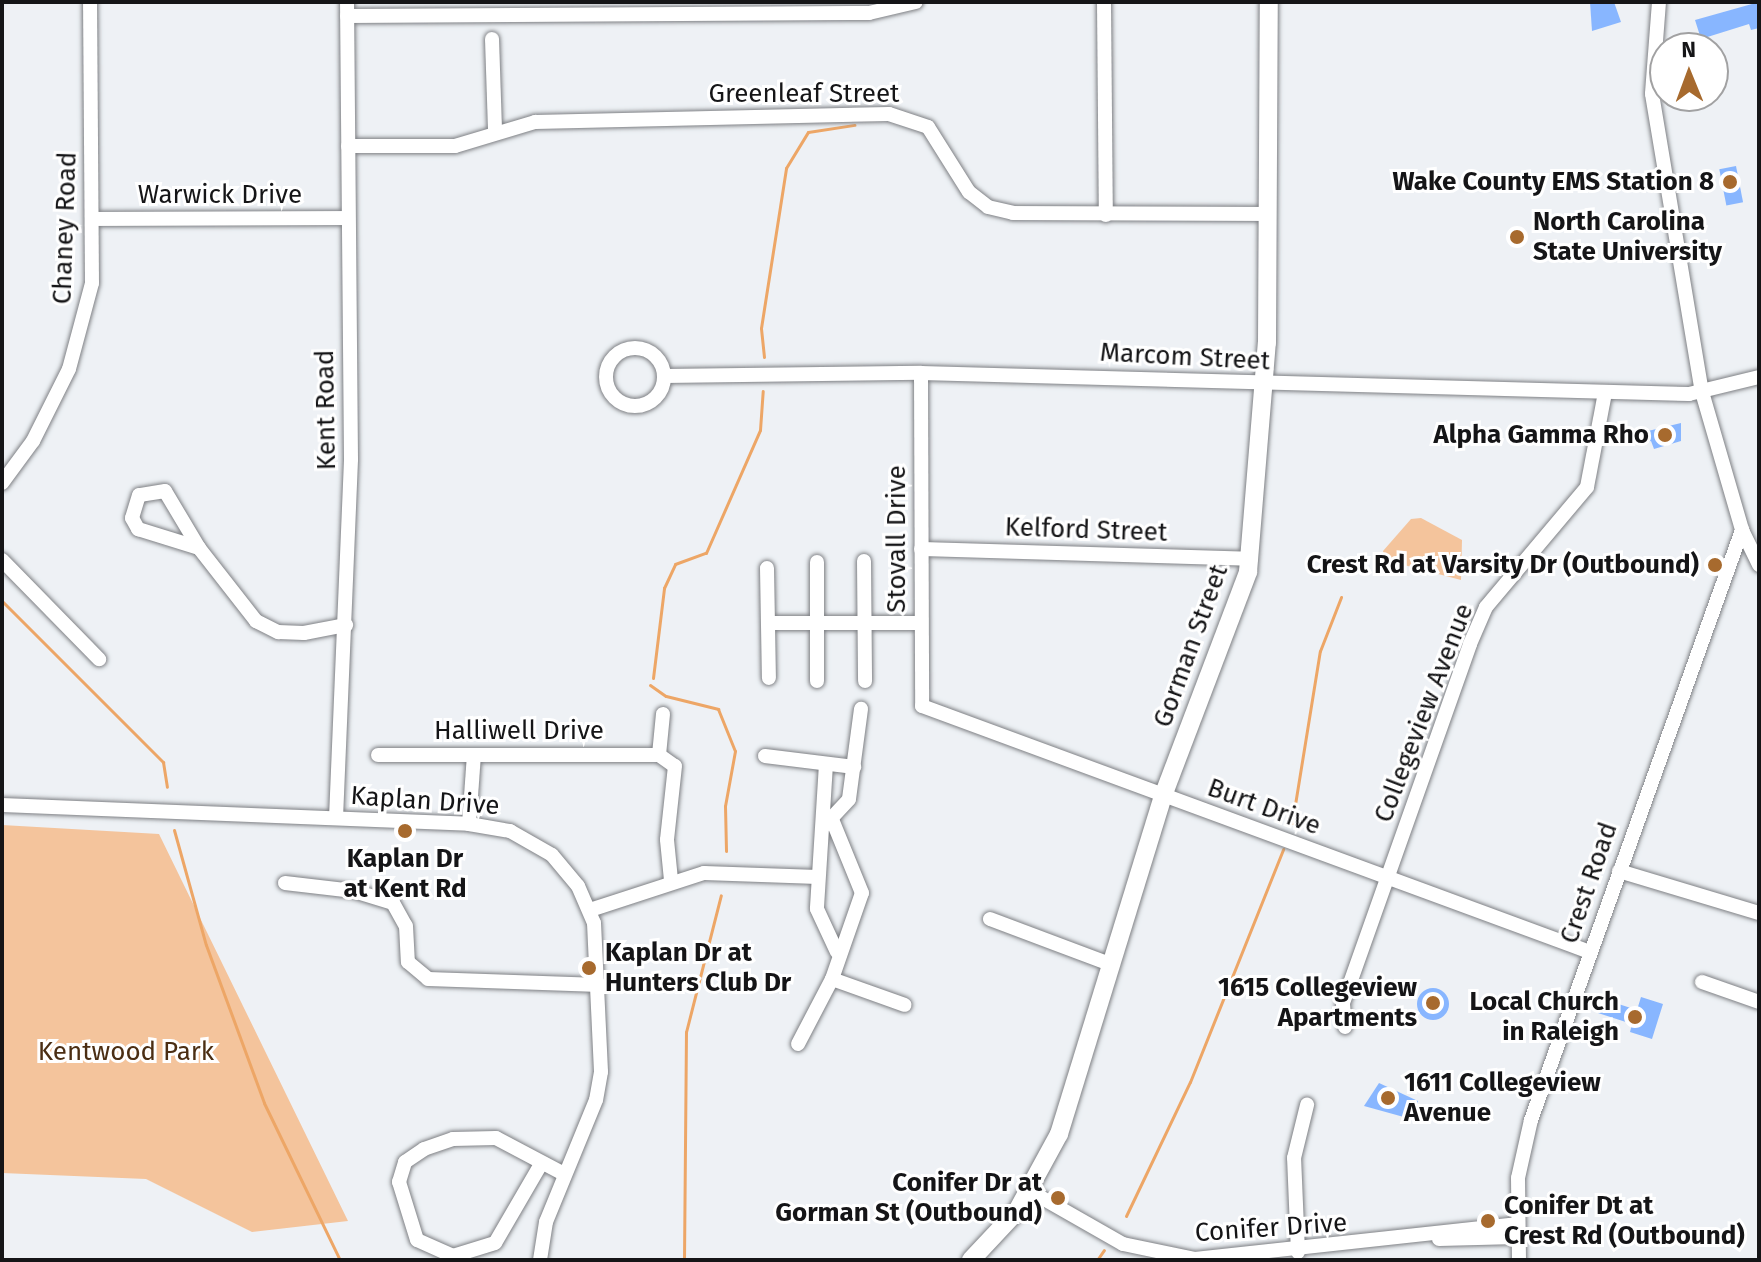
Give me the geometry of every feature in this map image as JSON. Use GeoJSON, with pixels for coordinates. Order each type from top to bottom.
{"type":"FeatureCollection","features":[{"type":"Feature","properties":{"kind":"main road","name":"Gorman Street"},"geometry":{"type":"LineString","coordinates":[[971,1260],[1030,1191],[1059,1134],[1163,796],[1251,559],[1265,383],[1269,2]]}},
{"type":"Feature","properties":{"kind":"street","name":"Chaney Road"},"geometry":{"type":"LineString","coordinates":[[2,483],[33,441],[69,369],[92,283],[90,2]]}},
{"type":"Feature","properties":{"kind":"street"},"geometry":{"type":"LineString","coordinates":[[347,9],[869,13],[916,2]]}},
{"type":"Feature","properties":{"kind":"street"},"geometry":{"type":"LineString","coordinates":[[1104,2],[1106,215]]}},
{"type":"Feature","properties":{"kind":"street"},"geometry":{"type":"LineString","coordinates":[[1659,2],[1652,94],[1702,392],[1742,530],[1759,565]]}},
{"type":"Feature","properties":{"kind":"street","name":"Kent Road"},"geometry":{"type":"LineString","coordinates":[[336,818],[346,625],[347,9]]}},
{"type":"Feature","properties":{"kind":"street"},"geometry":{"type":"LineString","coordinates":[[492,39],[495,131]]}},
{"type":"Feature","properties":{"kind":"street","name":"Greenleaf Street"},"geometry":{"type":"LineString","coordinates":[[348,146],[455,146],[495,131],[535,122],[889,114],[928,127],[969,192],[988,207],[1106,215],[1268,214]]}},
{"type":"Feature","properties":{"kind":"street","name":"Warwick Drive"},"geometry":{"type":"LineString","coordinates":[[93,219],[348,218]]}},
{"type":"Feature","properties":{"kind":"street"},"geometry":{"type":"LineString","coordinates":[[635,347],[657,357],[664,376],[658,395],[638,406],[611,394],[606,373],[615,355],[635,347]]}},
{"type":"Feature","properties":{"kind":"street","name":"Marcom Street"},"geometry":{"type":"LineString","coordinates":[[664,376],[921,373],[1605,393],[1702,392],[1759,377]]}},
{"type":"Feature","properties":{"kind":"street","name":"Stovall Drive"},"geometry":{"type":"LineString","coordinates":[[921,373],[922,706]]}},
{"type":"Feature","properties":{"kind":"street","name":"Collegeview Avenue"},"geometry":{"type":"LineString","coordinates":[[1345,1027],[1343,1003],[1486,607],[1587,487],[1605,393]]}},
{"type":"Feature","properties":{"kind":"street"},"geometry":{"type":"LineString","coordinates":[[199,548],[138,529],[132,518],[139,495],[165,491],[199,548],[256,621],[304,633],[346,625]]}},
{"type":"Feature","properties":{"kind":"street","name":"Crest Road"},"geometry":{"type":"LineString","coordinates":[[1519,1260],[1517,1231],[1522,1151],[1742,530]]}},
{"type":"Feature","properties":{"kind":"street","name":"Kelford Street"},"geometry":{"type":"LineString","coordinates":[[921,549],[1251,559]]}},
{"type":"Feature","properties":{"kind":"street"},"geometry":{"type":"LineString","coordinates":[[2,560],[99,659]]}},
{"type":"Feature","properties":{"kind":"street"},"geometry":{"type":"LineString","coordinates":[[864,561],[865,681]]}},
{"type":"Feature","properties":{"kind":"street"},"geometry":{"type":"LineString","coordinates":[[817,562],[817,681]]}},
{"type":"Feature","properties":{"kind":"street"},"geometry":{"type":"LineString","coordinates":[[767,568],[769,678]]}},
{"type":"Feature","properties":{"kind":"street"},"geometry":{"type":"LineString","coordinates":[[768,623],[921,623]]}},
{"type":"Feature","properties":{"kind":"street","name":"Burt Drive"},"geometry":{"type":"LineString","coordinates":[[922,706],[1590,952]]}},
{"type":"Feature","properties":{"kind":"street"},"geometry":{"type":"LineString","coordinates":[[826,825],[849,799],[861,709]]}},
{"type":"Feature","properties":{"kind":"street"},"geometry":{"type":"LineString","coordinates":[[663,714],[659,755],[675,766],[667,840],[671,880]]}},
{"type":"Feature","properties":{"kind":"street","name":"Halliwell Drive"},"geometry":{"type":"LineString","coordinates":[[378,755],[659,755]]}},
{"type":"Feature","properties":{"kind":"street"},"geometry":{"type":"LineString","coordinates":[[469,824],[474,755]]}},
{"type":"Feature","properties":{"kind":"street"},"geometry":{"type":"LineString","coordinates":[[765,756],[854,767]]}},
{"type":"Feature","properties":{"kind":"street"},"geometry":{"type":"LineString","coordinates":[[826,764],[826,825],[818,877],[817,909],[837,952]]}},
{"type":"Feature","properties":{"kind":"street","name":"Kaplan Drive"},"geometry":{"type":"LineString","coordinates":[[2,805],[469,824],[510,831],[539,846],[567,870],[590,910],[600,985],[600,1087],[564,1174],[540,1260]]}},
{"type":"Feature","properties":{"kind":"street"},"geometry":{"type":"LineString","coordinates":[[798,1044],[832,979],[837,952],[862,893],[826,825]]}},
{"type":"Feature","properties":{"kind":"street"},"geometry":{"type":"LineString","coordinates":[[1619,871],[1759,913]]}},
{"type":"Feature","properties":{"kind":"street"},"geometry":{"type":"LineString","coordinates":[[590,910],[671,880],[736,872],[818,877]]}},
{"type":"Feature","properties":{"kind":"street"},"geometry":{"type":"LineString","coordinates":[[285,883],[354,891],[393,903],[406,926],[408,962],[428,979],[600,985]]}},
{"type":"Feature","properties":{"kind":"street"},"geometry":{"type":"LineString","coordinates":[[990,919],[1110,964]]}},
{"type":"Feature","properties":{"kind":"street"},"geometry":{"type":"LineString","coordinates":[[832,979],[905,1005]]}},
{"type":"Feature","properties":{"kind":"street"},"geometry":{"type":"LineString","coordinates":[[1702,982],[1759,1002]]}},
{"type":"Feature","properties":{"kind":"street"},"geometry":{"type":"LineString","coordinates":[[1298,1252],[1294,1158],[1307,1105]]}},
{"type":"Feature","properties":{"kind":"street"},"geometry":{"type":"LineString","coordinates":[[541,1164],[495,1243],[453,1256],[417,1240],[399,1182],[401,1168],[416,1154],[453,1139],[496,1138],[564,1174]]}},
{"type":"Feature","properties":{"kind":"street","name":"Conifer Drive"},"geometry":{"type":"LineString","coordinates":[[1030,1191],[1111,1239],[1157,1253],[1211,1259],[1517,1231]]}},
{"type":"Feature","properties":{"kind":"green space"},"geometry":{"type":"Polygon","coordinates":[[[1421,518],[1462,540],[1461,580],[1385,560],[1383,551],[1411,519],[1421,518]]]}},
{"type":"Feature","properties":{"kind":"green space","name":"Kentwood Park"},"geometry":{"type":"Polygon","coordinates":[[[2,825],[159,834],[348,1221],[252,1232],[146,1179],[2,1173],[2,825]]]}},
{"type":"Feature","properties":{"kind":"building"},"geometry":{"type":"Polygon","coordinates":[[[1590,2],[1614,2],[1621,22],[1592,31],[1590,2]]]}},
{"type":"Feature","properties":{"kind":"building"},"geometry":{"type":"Polygon","coordinates":[[[1759,2],[1759,28],[1751,30],[1749,24],[1723,32],[1699,32],[1695,20],[1759,2]]]}},
{"type":"Feature","properties":{"kind":"building","name":"Wake County EMS Station 8"},"geometry":{"type":"Polygon","coordinates":[[[1736,166],[1743,202],[1726,206],[1719,169],[1736,166]]]}},
{"type":"Feature","properties":{"kind":"building","name":"Alpha Gamma Rho"},"geometry":{"type":"Polygon","coordinates":[[[1681,423],[1681,441],[1654,449],[1651,441],[1644,443],[1648,431],[1681,423]]]}},
{"type":"Feature","properties":{"kind":"building","name":"1615 Collegeview Apartments"},"geometry":{"type":"Polygon","coordinates":[[[1433,988],[1445,992],[1449,1004],[1445,1016],[1433,1020],[1421,1016],[1417,1004],[1421,992],[1433,988]]]}},
{"type":"Feature","properties":{"kind":"building","name":"Local Church in Raleigh"},"geometry":{"type":"Polygon","coordinates":[[[1641,997],[1663,1004],[1652,1039],[1630,1032],[1632,1024],[1598,1013],[1603,999],[1637,1010],[1641,997]]]}},
{"type":"Feature","properties":{"kind":"building","name":"1611 Collegeview Avenue"},"geometry":{"type":"Polygon","coordinates":[[[1379,1083],[1418,1101],[1411,1119],[1364,1106],[1379,1083]]]}},
{"type":"Feature","properties":{"kind":"waterway"},"geometry":{"type":"LineString","coordinates":[[764,357],[761,328],[786,168],[808,132],[854,125]]}},
{"type":"Feature","properties":{"kind":"waterway"},"geometry":{"type":"LineString","coordinates":[[653,678],[664,588],[675,564],[706,553],[760,430],[763,391]]}},
{"type":"Feature","properties":{"kind":"waterway"},"geometry":{"type":"LineString","coordinates":[[1292,823],[1320,651],[1341,597]]}},
{"type":"Feature","properties":{"kind":"waterway"},"geometry":{"type":"LineString","coordinates":[[2,601],[163,762],[167,787]]}},
{"type":"Feature","properties":{"kind":"waterway"},"geometry":{"type":"LineString","coordinates":[[650,685],[666,696],[718,709],[735,751],[725,806],[726,851]]}},
{"type":"Feature","properties":{"kind":"waterway"},"geometry":{"type":"LineString","coordinates":[[174,830],[206,945],[264,1103],[340,1260]]}},
{"type":"Feature","properties":{"kind":"waterway"},"geometry":{"type":"LineString","coordinates":[[1126,1216],[1190,1082],[1283,849]]}},
{"type":"Feature","properties":{"kind":"waterway"},"geometry":{"type":"LineString","coordinates":[[684,1260],[686,1032],[721,895]]}},
{"type":"Feature","properties":{"kind":"waterway"},"geometry":{"type":"LineString","coordinates":[[1097,1260],[1104,1250]]}},
{"type":"Feature","properties":{"kind":"place","name":"Wake County EMS Station 8"},"geometry":{"type":"Point","coordinates":[1730,182]}},
{"type":"Feature","properties":{"kind":"place","name":"North Carolina State University"},"geometry":{"type":"Point","coordinates":[1517,237]}},
{"type":"Feature","properties":{"kind":"place","name":"Alpha Gamma Rho"},"geometry":{"type":"Point","coordinates":[1665,435]}},
{"type":"Feature","properties":{"kind":"place","name":"Crest Rd at Varsity Dr (Outbound)"},"geometry":{"type":"Point","coordinates":[1715,565]}},
{"type":"Feature","properties":{"kind":"place","name":"Kaplan Dr at Kent Rd"},"geometry":{"type":"Point","coordinates":[405,831]}},
{"type":"Feature","properties":{"kind":"place","name":"Kaplan Dr at Hunters Club Dr"},"geometry":{"type":"Point","coordinates":[589,968]}},
{"type":"Feature","properties":{"kind":"place","name":"1615 Collegeview Apartments"},"geometry":{"type":"Point","coordinates":[1433,1003]}},
{"type":"Feature","properties":{"kind":"place","name":"Local Church in Raleigh"},"geometry":{"type":"Point","coordinates":[1635,1017]}},
{"type":"Feature","properties":{"kind":"place","name":"1611 Collegeview Avenue"},"geometry":{"type":"Point","coordinates":[1388,1098]}},
{"type":"Feature","properties":{"kind":"place","name":"Conifer Dr at Gorman St (Outbound)"},"geometry":{"type":"Point","coordinates":[1058,1198]}},
{"type":"Feature","properties":{"kind":"place","name":"Conifer Dt at Crest Rd (Outbound)"},"geometry":{"type":"Point","coordinates":[1488,1221]}}]}
